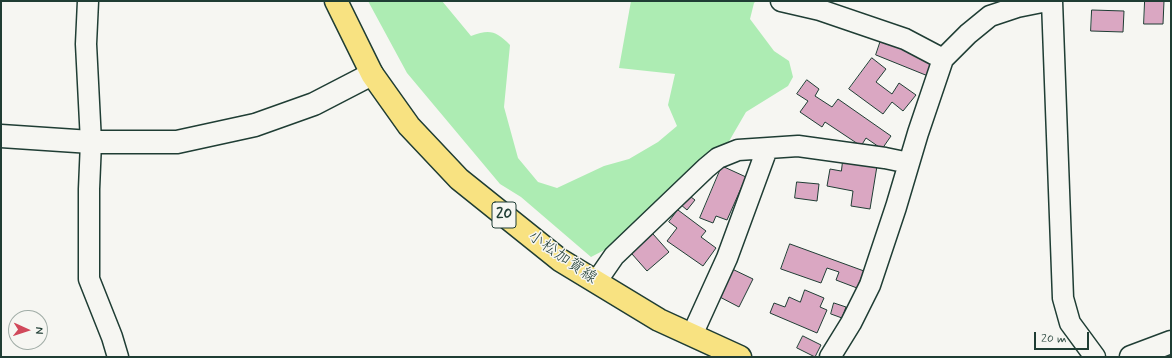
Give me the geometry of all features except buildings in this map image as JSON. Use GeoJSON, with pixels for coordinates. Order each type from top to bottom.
{"type":"FeatureCollection","features":[{"type":"Feature","properties":{"kind":"main road","name":"小松加賀線"},"geometry":{"type":"LineString","coordinates":[[336,1],[372,74],[409,126],[459,179],[560,260],[659,320],[740,357]]}},
{"type":"Feature","properties":{"kind":"street"},"geometry":{"type":"LineString","coordinates":[[88,1],[86,44],[91,142],[89,189],[89,279],[112,337],[118,357]]}},
{"type":"Feature","properties":{"kind":"street"},"geometry":{"type":"LineString","coordinates":[[781,1],[820,10],[899,37],[943,60]]}},
{"type":"Feature","properties":{"kind":"street"},"geometry":{"type":"LineString","coordinates":[[830,357],[851,323],[870,285],[943,60],[968,34],[990,16],[1017,7],[1047,1]]}},
{"type":"Feature","properties":{"kind":"street"},"geometry":{"type":"LineString","coordinates":[[1052,1],[1064,298],[1070,323],[1095,357]]}},
{"type":"Feature","properties":{"kind":"street"},"geometry":{"type":"LineString","coordinates":[[1,136],[91,142],[177,142],[255,125],[314,104],[372,74]]}},
{"type":"Feature","properties":{"kind":"street"},"geometry":{"type":"LineString","coordinates":[[596,282],[614,256],[712,163],[718,158],[738,150],[798,146],[885,158],[909,164]]}},
{"type":"Feature","properties":{"kind":"street"},"geometry":{"type":"LineString","coordinates":[[692,335],[727,258],[767,149]]}},
{"type":"Feature","properties":{"kind":"street"},"geometry":{"type":"LineString","coordinates":[[1131,357],[1171,342]]}},
{"type":"Feature","properties":{"kind":"green space"},"geometry":{"type":"Polygon","coordinates":[[[368,1],[442,1],[471,36],[483,32],[497,34],[510,45],[504,107],[518,158],[538,182],[557,188],[604,166],[629,159],[658,142],[677,126],[668,105],[675,74],[619,68],[631,1],[756,1],[754,3],[750,19],[774,51],[789,61],[793,77],[788,86],[746,112],[728,143],[616,244],[591,257],[521,197],[500,184],[407,73],[368,1]]]}}]}
